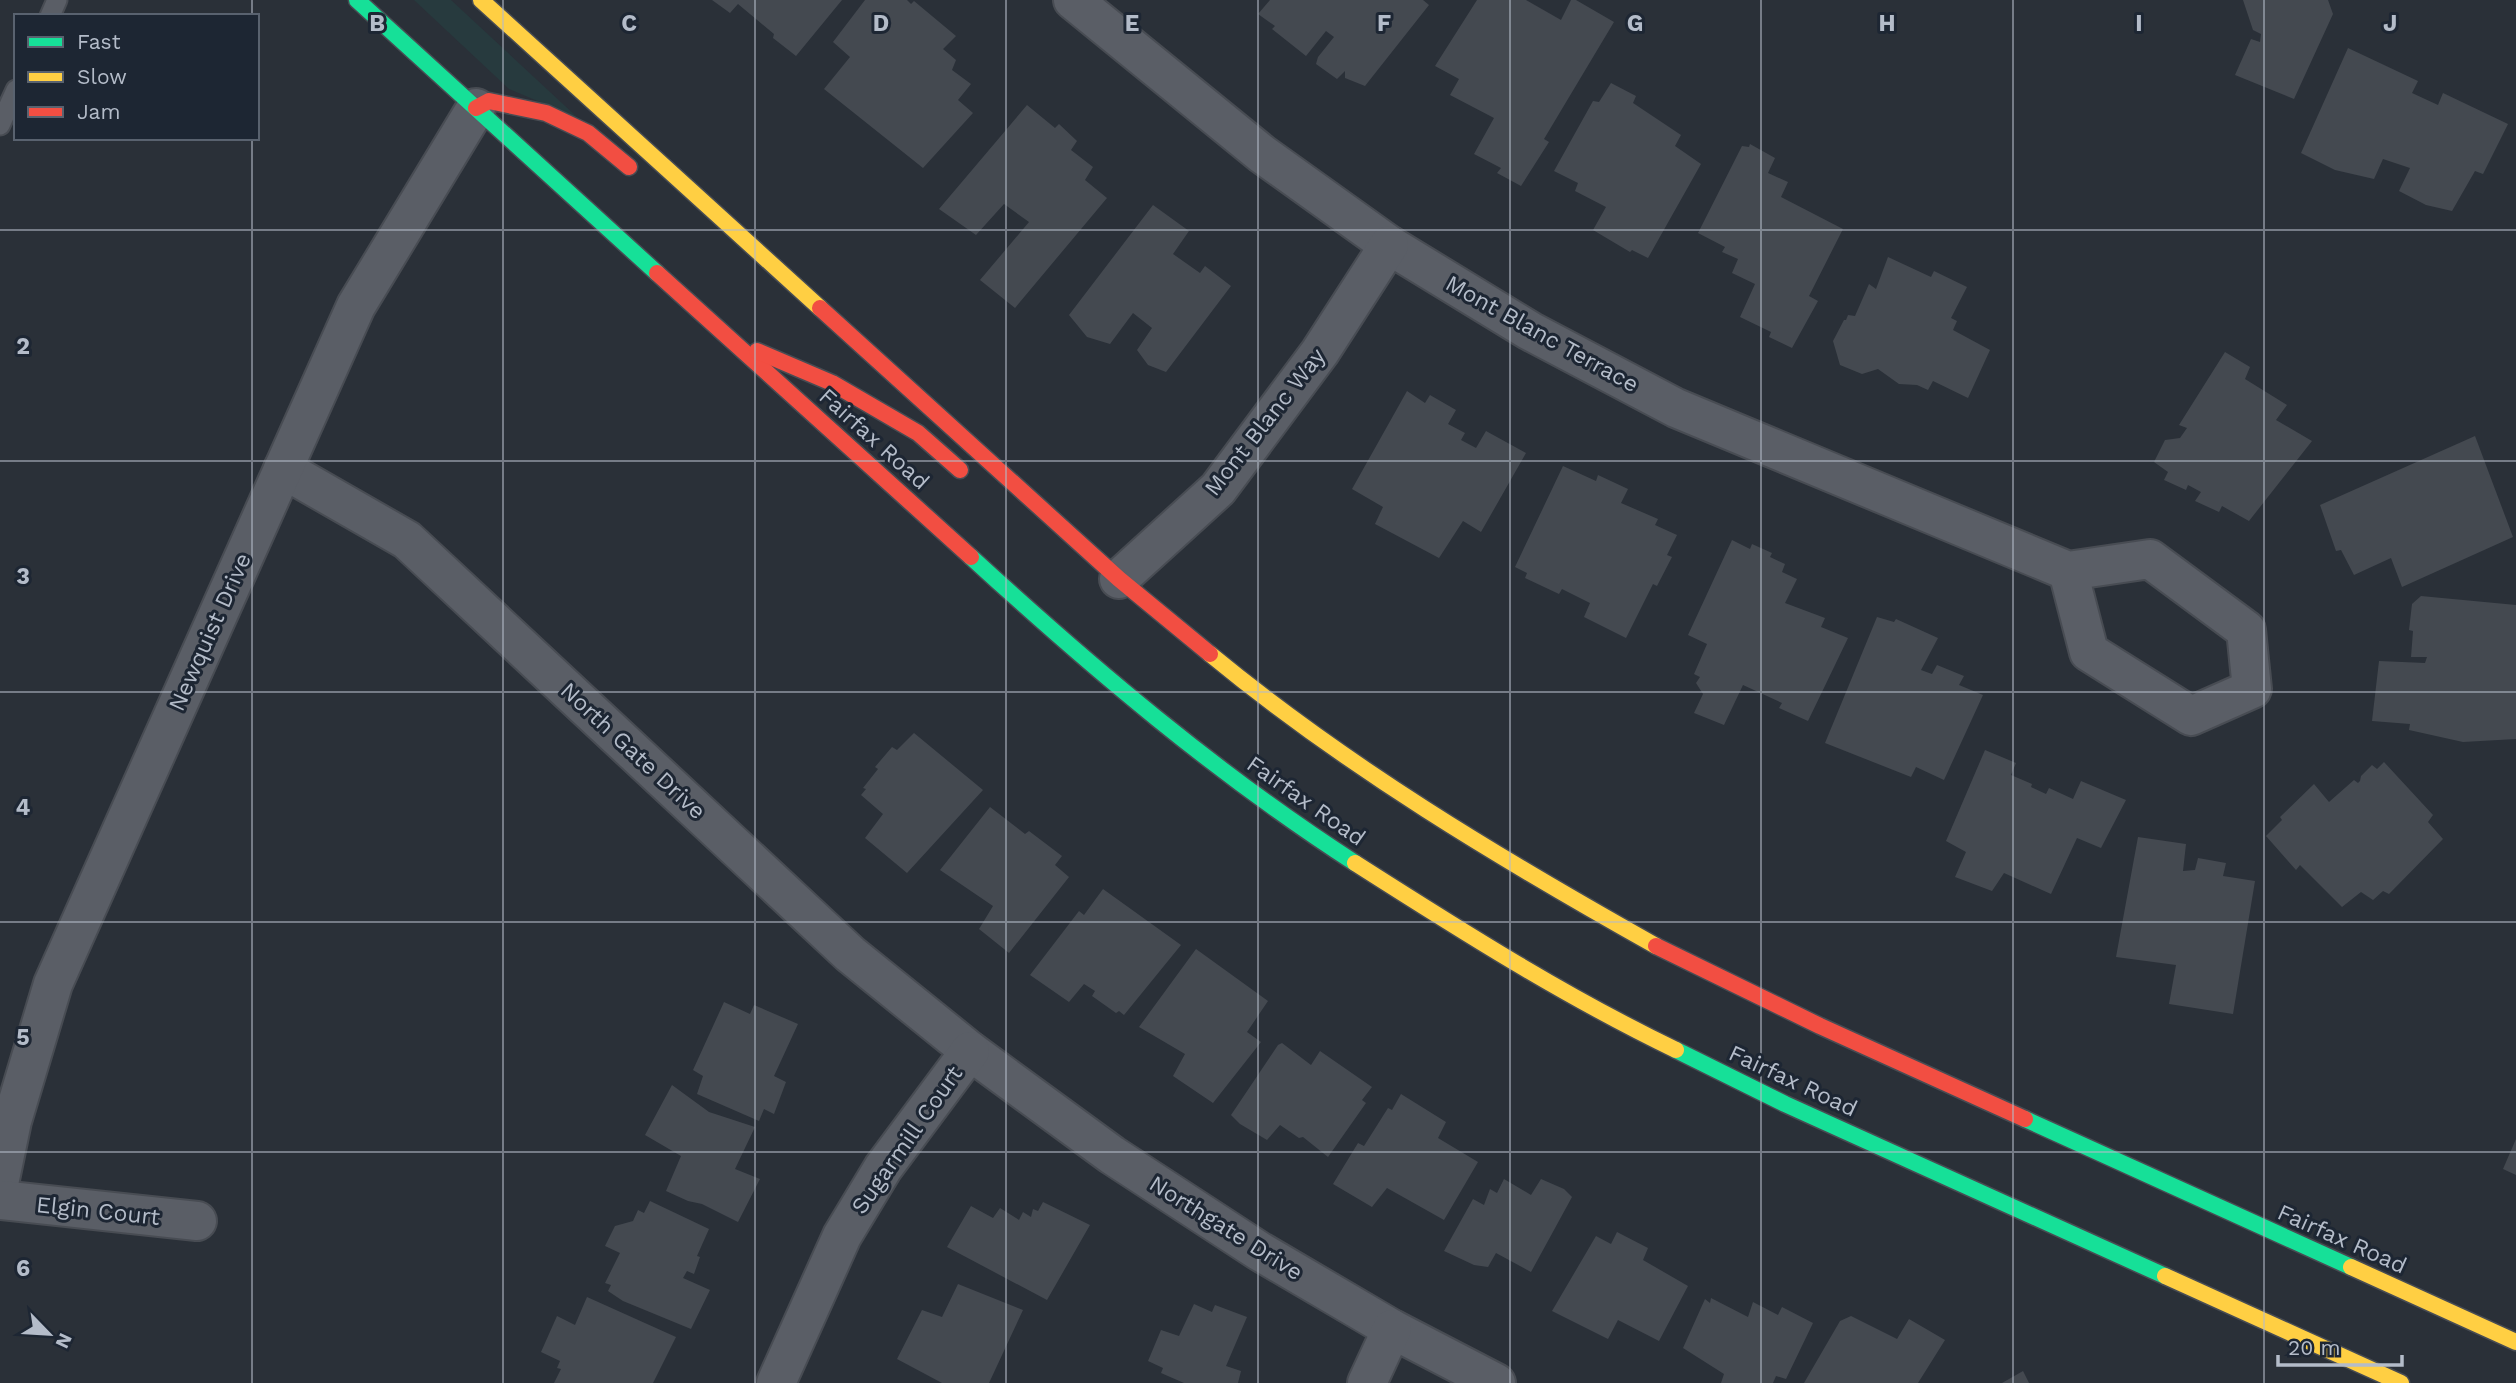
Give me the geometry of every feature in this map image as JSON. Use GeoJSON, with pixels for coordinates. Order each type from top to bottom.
{"type":"FeatureCollection","features":[{"type":"Feature","properties":{"kind":"main road","name":"Fairfax Road"},"geometry":{"type":"LineString","coordinates":[[357,0],[1067,645],[1188,745],[1315,837],[1491,950],[1628,1027],[1785,1104],[2400,1383]]}},
{"type":"Feature","properties":{"kind":"main road","name":"Fairfax Road"},"geometry":{"type":"LineString","coordinates":[[481,0],[836,322],[1113,583],[1361,766],[1533,877],[1667,952],[1820,1026],[2516,1342]]}},
{"type":"Feature","properties":{"kind":"main road"},"geometry":{"type":"LineString","coordinates":[[475,108],[489,101],[546,113],[601,142],[646,181]]}},
{"type":"Feature","properties":{"kind":"main road"},"geometry":{"type":"LineString","coordinates":[[779,294],[836,322]]}},
{"type":"Feature","properties":{"kind":"main road"},"geometry":{"type":"LineString","coordinates":[[732,341],[832,383],[918,433],[969,477]]}},
{"type":"Feature","properties":{"kind":"street","name":"Mont Blanc Terrace"},"geometry":{"type":"LineString","coordinates":[[1073,0],[1262,154],[1390,246],[1530,331],[1676,408],[2068,570]]}},
{"type":"Feature","properties":{"kind":"street","name":"Newquist Drive"},"geometry":{"type":"LineString","coordinates":[[0,1179],[12,1121],[53,984],[356,306],[475,108]]}},
{"type":"Feature","properties":{"kind":"street","name":"Mont Blanc Way"},"geometry":{"type":"LineString","coordinates":[[1113,583],[1219,489],[1320,352],[1390,246]]}},
{"type":"Feature","properties":{"kind":"street","name":"North Gate Drive"},"geometry":{"type":"LineString","coordinates":[[283,469],[407,540],[850,954],[970,1051]]}},
{"type":"Feature","properties":{"kind":"street"},"geometry":{"type":"LineString","coordinates":[[2150,559],[2246,630],[2252,689],[2191,716],[2089,652],[2068,570],[2150,559]]}},
{"type":"Feature","properties":{"kind":"street","name":"Northgate Drive"},"geometry":{"type":"LineString","coordinates":[[970,1051],[1112,1155],[1259,1251],[1392,1329],[1496,1383]]}},
{"type":"Feature","properties":{"kind":"street","name":"Sugarmill Court"},"geometry":{"type":"LineString","coordinates":[[776,1383],[849,1224],[883,1168],[970,1051]]}},
{"type":"Feature","properties":{"kind":"street","name":"Elgin Court"},"geometry":{"type":"LineString","coordinates":[[0,1200],[197,1222]]}},
{"type":"Feature","properties":{"kind":"street"},"geometry":{"type":"LineString","coordinates":[[1367,1383],[1392,1329]]}},
{"type":"Feature","properties":{"kind":"lane"},"geometry":{"type":"LineString","coordinates":[[0,125],[14,94]]}},
{"type":"Feature","properties":{"kind":"green space"},"geometry":{"type":"Polygon","coordinates":[[[414,0],[451,0],[578,118],[509,89],[414,0]]]}},
{"type":"Feature","properties":{"kind":"building"},"geometry":{"type":"Polygon","coordinates":[[[712,0],[842,0],[796,56],[738,4],[730,13],[712,0]]]}},
{"type":"Feature","properties":{"kind":"building"},"geometry":{"type":"Polygon","coordinates":[[[865,0],[907,0],[911,4],[914,1],[956,36],[943,49],[956,60],[952,70],[971,84],[958,100],[973,113],[923,168],[824,89],[850,57],[833,42],[865,0]]]}},
{"type":"Feature","properties":{"kind":"building"},"geometry":{"type":"Polygon","coordinates":[[[1270,0],[1423,0],[1429,5],[1365,86],[1345,78],[1345,71],[1337,79],[1316,64],[1318,57],[1334,37],[1326,31],[1306,56],[1272,29],[1275,26],[1258,14],[1270,0]]]}},
{"type":"Feature","properties":{"kind":"building"},"geometry":{"type":"Polygon","coordinates":[[[1477,0],[1526,0],[1561,20],[1571,0],[1576,0],[1614,22],[1544,139],[1549,142],[1521,186],[1497,173],[1501,168],[1474,154],[1494,118],[1450,95],[1459,79],[1435,66],[1477,0]]]}},
{"type":"Feature","properties":{"kind":"building"},"geometry":{"type":"Polygon","coordinates":[[[2243,0],[2328,0],[2333,14],[2294,99],[2235,75],[2251,39],[2260,42],[2261,34],[2253,30],[2243,0]]]}},
{"type":"Feature","properties":{"kind":"building"},"geometry":{"type":"Polygon","coordinates":[[[2348,48],[2418,81],[2412,93],[2438,105],[2443,93],[2508,124],[2483,174],[2475,171],[2452,211],[2426,205],[2399,191],[2410,168],[2383,159],[2374,179],[2335,170],[2301,153],[2348,48]]]}},
{"type":"Feature","properties":{"kind":"building"},"geometry":{"type":"Polygon","coordinates":[[[1611,83],[1636,96],[1633,103],[1681,135],[1675,146],[1701,164],[1648,258],[1632,250],[1630,252],[1593,230],[1606,207],[1575,191],[1578,183],[1554,171],[1593,101],[1599,102],[1611,83]]]}},
{"type":"Feature","properties":{"kind":"building"},"geometry":{"type":"Polygon","coordinates":[[[1027,105],[1055,128],[1059,124],[1077,141],[1071,150],[1093,167],[1085,180],[1107,198],[1015,308],[980,280],[1029,222],[1004,204],[976,235],[939,209],[1027,105]]]}},
{"type":"Feature","properties":{"kind":"building"},"geometry":{"type":"Polygon","coordinates":[[[1750,144],[1775,158],[1768,173],[1788,182],[1781,197],[1843,229],[1809,296],[1818,301],[1792,348],[1769,337],[1771,332],[1740,317],[1755,284],[1732,273],[1738,259],[1722,252],[1725,247],[1698,233],[1742,146],[1749,147],[1750,144]]]}},
{"type":"Feature","properties":{"kind":"building"},"geometry":{"type":"Polygon","coordinates":[[[1153,205],[1189,231],[1173,254],[1200,273],[1205,266],[1231,286],[1166,372],[1148,365],[1137,350],[1152,328],[1133,313],[1110,344],[1087,337],[1069,315],[1153,205]]]}},
{"type":"Feature","properties":{"kind":"building"},"geometry":{"type":"Polygon","coordinates":[[[1888,257],[1931,277],[1934,271],[1967,287],[1951,318],[1957,321],[1953,330],[1990,350],[1968,398],[1933,381],[1928,390],[1917,385],[1899,384],[1878,369],[1862,374],[1840,365],[1833,341],[1848,315],[1855,316],[1869,284],[1876,289],[1888,257]]]}},
{"type":"Feature","properties":{"kind":"building"},"geometry":{"type":"Polygon","coordinates":[[[2225,352],[2250,367],[2245,379],[2287,405],[2276,420],[2312,441],[2249,521],[2222,506],[2219,512],[2195,501],[2201,492],[2188,485],[2186,490],[2164,480],[2168,472],[2154,462],[2165,440],[2180,438],[2187,428],[2179,425],[2225,352]]]}},
{"type":"Feature","properties":{"kind":"building"},"geometry":{"type":"Polygon","coordinates":[[[1407,391],[1425,403],[1430,395],[1456,410],[1448,424],[1465,433],[1461,440],[1476,448],[1486,431],[1526,453],[1481,532],[1463,521],[1439,558],[1375,524],[1383,507],[1352,489],[1407,391]]]}},
{"type":"Feature","properties":{"kind":"building"},"geometry":{"type":"Polygon","coordinates":[[[2475,436],[2513,537],[2402,587],[2391,558],[2354,575],[2341,550],[2336,551],[2320,505],[2475,436]]]}},
{"type":"Feature","properties":{"kind":"building"},"geometry":{"type":"Polygon","coordinates":[[[1563,466],[1596,481],[1598,475],[1628,489],[1621,503],[1658,519],[1655,525],[1677,535],[1667,555],[1672,557],[1657,586],[1653,584],[1626,638],[1584,617],[1590,603],[1562,589],[1559,594],[1525,578],[1527,573],[1515,567],[1563,466]]]}},
{"type":"Feature","properties":{"kind":"building"},"geometry":{"type":"Polygon","coordinates":[[[1732,540],[1750,549],[1752,544],[1772,553],[1770,557],[1785,564],[1782,572],[1797,579],[1785,603],[1825,618],[1821,627],[1848,638],[1808,721],[1779,708],[1782,703],[1743,685],[1724,725],[1694,713],[1703,694],[1696,683],[1700,677],[1694,674],[1707,644],[1688,635],[1732,540]]]}},
{"type":"Feature","properties":{"kind":"building"},"geometry":{"type":"Polygon","coordinates":[[[2421,596],[2516,605],[2516,739],[2463,742],[2409,730],[2410,724],[2372,721],[2379,661],[2425,663],[2427,657],[2411,657],[2413,631],[2409,630],[2412,604],[2421,596]]]}},
{"type":"Feature","properties":{"kind":"building"},"geometry":{"type":"Polygon","coordinates":[[[1877,617],[1894,622],[1896,619],[1938,638],[1921,670],[1932,674],[1937,665],[1964,676],[1959,685],[1983,695],[1944,780],[1916,767],[1911,777],[1825,743],[1877,617]]]}},
{"type":"Feature","properties":{"kind":"building"},"geometry":{"type":"Polygon","coordinates":[[[914,733],[983,790],[907,873],[865,838],[883,814],[861,795],[866,789],[863,788],[878,769],[875,767],[892,747],[897,750],[914,733]]]}},
{"type":"Feature","properties":{"kind":"building"},"geometry":{"type":"Polygon","coordinates":[[[1985,750],[2016,763],[2011,775],[2032,784],[2031,787],[2046,794],[2049,788],[2073,799],[2081,781],[2126,800],[2101,848],[2077,838],[2051,894],[2004,873],[1992,891],[1955,877],[1966,852],[1946,841],[1985,750]]]}},
{"type":"Feature","properties":{"kind":"building"},"geometry":{"type":"Polygon","coordinates":[[[2384,762],[2433,815],[2428,822],[2443,839],[2389,894],[2383,891],[2373,900],[2361,892],[2342,907],[2300,865],[2296,870],[2266,836],[2282,820],[2280,817],[2314,784],[2329,802],[2354,780],[2358,783],[2372,765],[2377,769],[2384,762]]]}},
{"type":"Feature","properties":{"kind":"building"},"geometry":{"type":"Polygon","coordinates":[[[990,807],[1025,834],[1029,831],[1062,856],[1055,865],[1069,877],[1009,953],[979,929],[993,906],[940,870],[990,807]]]}},
{"type":"Feature","properties":{"kind":"building"},"geometry":{"type":"Polygon","coordinates":[[[2138,837],[2186,844],[2183,871],[2195,870],[2198,858],[2226,863],[2223,876],[2255,881],[2233,1014],[2169,1004],[2176,965],[2116,957],[2138,837]]]}},
{"type":"Feature","properties":{"kind":"building"},"geometry":{"type":"Polygon","coordinates":[[[1103,889],[1181,945],[1124,1015],[1119,1011],[1116,1013],[1092,996],[1095,991],[1084,984],[1069,1002],[1030,975],[1079,911],[1084,915],[1103,889]]]}},
{"type":"Feature","properties":{"kind":"building"},"geometry":{"type":"Polygon","coordinates":[[[1196,949],[1268,1001],[1247,1032],[1261,1042],[1213,1103],[1173,1076],[1185,1054],[1139,1027],[1196,949]]]}},
{"type":"Feature","properties":{"kind":"building"},"geometry":{"type":"Polygon","coordinates":[[[724,1002],[750,1014],[754,1005],[798,1024],[774,1076],[786,1082],[774,1114],[764,1109],[759,1121],[697,1094],[703,1076],[693,1070],[724,1002]]]}},
{"type":"Feature","properties":{"kind":"building"},"geometry":{"type":"Polygon","coordinates":[[[1282,1043],[1311,1065],[1320,1051],[1372,1087],[1362,1100],[1366,1103],[1328,1157],[1303,1137],[1299,1138],[1280,1125],[1267,1140],[1240,1124],[1231,1115],[1278,1045],[1282,1043]]]}},
{"type":"Feature","properties":{"kind":"building"},"geometry":{"type":"Polygon","coordinates":[[[672,1085],[709,1112],[755,1127],[735,1169],[760,1179],[738,1222],[702,1204],[666,1191],[681,1156],[645,1135],[672,1085]]]}},
{"type":"Feature","properties":{"kind":"building"},"geometry":{"type":"Polygon","coordinates":[[[1401,1094],[1446,1122],[1438,1138],[1478,1162],[1444,1220],[1387,1188],[1372,1207],[1333,1184],[1358,1143],[1364,1146],[1388,1108],[1392,1110],[1401,1094]]]}},
{"type":"Feature","properties":{"kind":"building"},"geometry":{"type":"Polygon","coordinates":[[[2516,1139],[2516,1175],[2503,1169],[2516,1139]]]}},
{"type":"Feature","properties":{"kind":"building"},"geometry":{"type":"Polygon","coordinates":[[[1504,1179],[1531,1195],[1541,1179],[1564,1189],[1572,1197],[1531,1272],[1496,1253],[1488,1267],[1474,1265],[1444,1251],[1473,1199],[1484,1205],[1490,1189],[1497,1193],[1504,1179]]]}},
{"type":"Feature","properties":{"kind":"building"},"geometry":{"type":"Polygon","coordinates":[[[650,1201],[709,1229],[697,1256],[700,1257],[694,1274],[687,1271],[683,1278],[710,1290],[691,1329],[623,1301],[608,1291],[611,1285],[605,1283],[620,1253],[605,1246],[615,1226],[633,1221],[638,1210],[644,1213],[650,1201]]]}},
{"type":"Feature","properties":{"kind":"building"},"geometry":{"type":"Polygon","coordinates":[[[1043,1202],[1090,1225],[1047,1300],[947,1247],[971,1206],[993,1218],[1000,1208],[1019,1220],[1023,1212],[1031,1217],[1033,1209],[1038,1211],[1043,1202]]]}},
{"type":"Feature","properties":{"kind":"building"},"geometry":{"type":"Polygon","coordinates":[[[1617,1232],[1648,1248],[1643,1260],[1688,1286],[1659,1341],[1618,1320],[1608,1339],[1552,1311],[1596,1236],[1611,1244],[1617,1232]]]}},
{"type":"Feature","properties":{"kind":"building"},"geometry":{"type":"Polygon","coordinates":[[[958,1284],[1023,1310],[989,1383],[942,1383],[897,1359],[922,1310],[942,1317],[958,1284]]]}},
{"type":"Feature","properties":{"kind":"building"},"geometry":{"type":"Polygon","coordinates":[[[587,1297],[676,1337],[653,1383],[554,1383],[561,1369],[557,1368],[560,1361],[541,1352],[557,1316],[575,1325],[587,1297]]]}},
{"type":"Feature","properties":{"kind":"building"},"geometry":{"type":"Polygon","coordinates":[[[1711,1298],[1748,1317],[1753,1302],[1778,1315],[1782,1307],[1813,1323],[1786,1379],[1776,1376],[1773,1383],[1721,1383],[1724,1374],[1683,1348],[1705,1299],[1710,1303],[1711,1298]]]}},
{"type":"Feature","properties":{"kind":"building"},"geometry":{"type":"Polygon","coordinates":[[[1194,1304],[1212,1312],[1215,1305],[1247,1317],[1226,1366],[1241,1371],[1238,1383],[1184,1383],[1161,1373],[1163,1368],[1148,1361],[1161,1330],[1179,1336],[1194,1304]]]}},
{"type":"Feature","properties":{"kind":"building"},"geometry":{"type":"Polygon","coordinates":[[[1851,1316],[1897,1339],[1909,1319],[1945,1340],[1918,1383],[1804,1383],[1840,1321],[1851,1316]]]}},
{"type":"Feature","properties":{"kind":"building"},"geometry":{"type":"Polygon","coordinates":[[[2023,1371],[2029,1383],[2002,1383],[2023,1371]]]}},
{"type":"Feature","properties":{"kind":"traffic: fast"},"geometry":{"type":"LineString","coordinates":[[357,0],[657,273]]}},
{"type":"Feature","properties":{"kind":"traffic: fast"},"geometry":{"type":"LineString","coordinates":[[971,557],[1157,718],[1254,793],[1355,863]]}},
{"type":"Feature","properties":{"kind":"traffic: fast"},"geometry":{"type":"LineString","coordinates":[[1676,1050],[1785,1104],[2165,1276]]}},
{"type":"Feature","properties":{"kind":"traffic: fast"},"geometry":{"type":"LineString","coordinates":[[2025,1119],[2351,1267]]}},
{"type":"Feature","properties":{"kind":"traffic: slow"},"geometry":{"type":"LineString","coordinates":[[481,0],[820,308]]}},
{"type":"Feature","properties":{"kind":"traffic: slow"},"geometry":{"type":"LineString","coordinates":[[1210,654],[1316,735],[1426,810],[1540,880],[1656,946]]}},
{"type":"Feature","properties":{"kind":"traffic: slow"},"geometry":{"type":"LineString","coordinates":[[1355,863],[1553,985],[1676,1050]]}},
{"type":"Feature","properties":{"kind":"traffic: slow"},"geometry":{"type":"LineString","coordinates":[[2351,1267],[2516,1342]]}},
{"type":"Feature","properties":{"kind":"traffic: slow"},"geometry":{"type":"LineString","coordinates":[[2165,1276],[2401,1383]]}},
{"type":"Feature","properties":{"kind":"traffic: jam"},"geometry":{"type":"LineString","coordinates":[[476,108],[489,101],[546,113],[588,133],[629,167]]}},
{"type":"Feature","properties":{"kind":"traffic: jam"},"geometry":{"type":"LineString","coordinates":[[657,273],[971,557]]}},
{"type":"Feature","properties":{"kind":"traffic: jam"},"geometry":{"type":"LineString","coordinates":[[820,308],[1119,579],[1210,654]]}},
{"type":"Feature","properties":{"kind":"traffic: jam"},"geometry":{"type":"LineString","coordinates":[[757,351],[832,383],[918,433],[960,470]]}},
{"type":"Feature","properties":{"kind":"traffic: jam"},"geometry":{"type":"LineString","coordinates":[[1656,946],[1820,1026],[2025,1119]]}}]}
